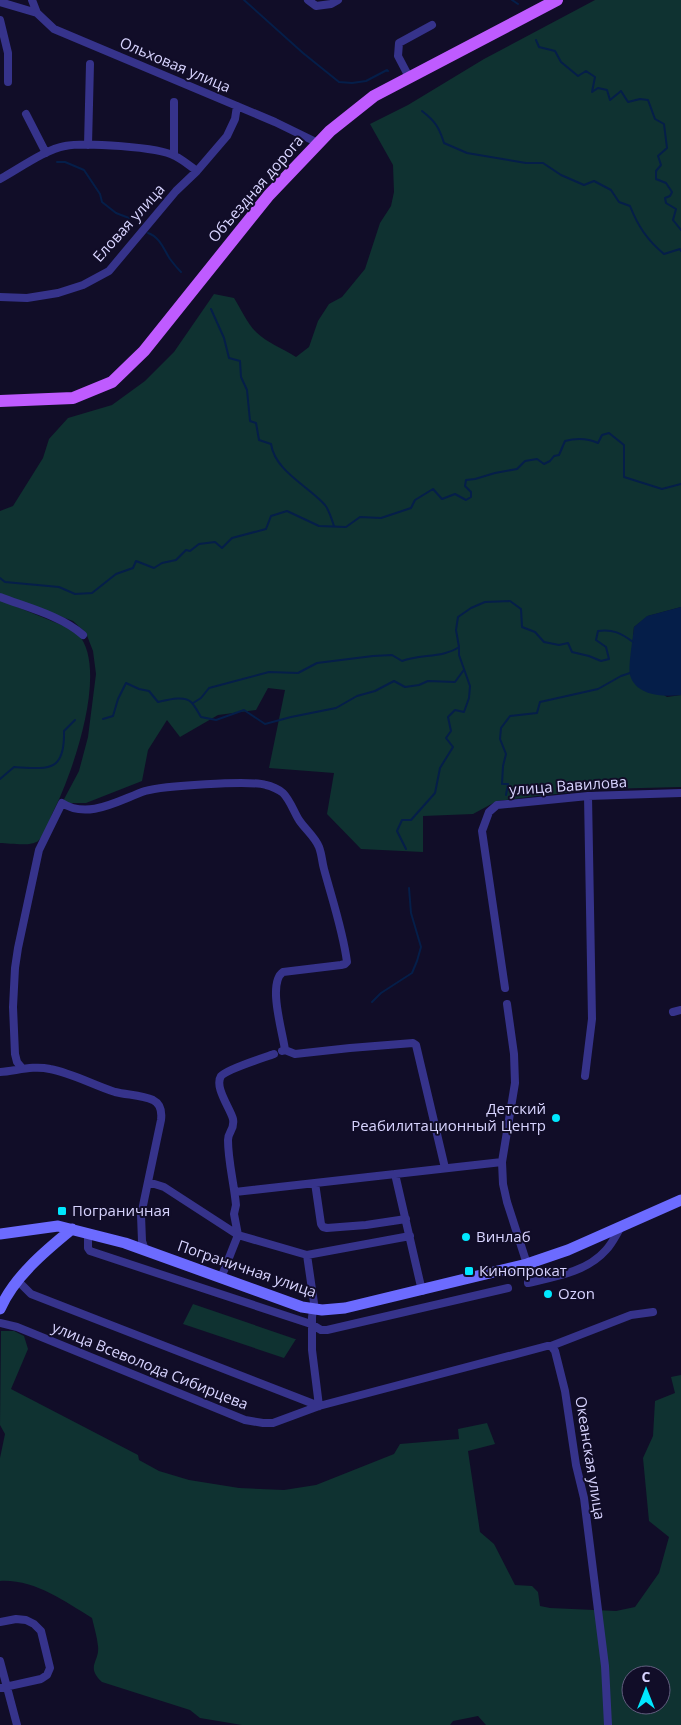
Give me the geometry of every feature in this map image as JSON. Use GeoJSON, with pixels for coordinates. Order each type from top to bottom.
{"type":"FeatureCollection","features":[{"type":"Feature","properties":{"kind":"main road","name":"Объездная дорога"},"geometry":{"type":"LineString","coordinates":[[0,401],[74,398],[112,382],[144,351],[269,195],[330,131],[374,96],[557,0]]}},
{"type":"Feature","properties":{"kind":"main road","name":"Пограничная улица"},"geometry":{"type":"LineString","coordinates":[[0,1234],[50,1226],[72,1229],[145,1250],[291,1303],[314,1309],[331,1310],[528,1264],[568,1250],[681,1200]]}},
{"type":"Feature","properties":{"kind":"main road"},"geometry":{"type":"LineString","coordinates":[[0,1309],[9,1292],[18,1281],[72,1229]]}},
{"type":"Feature","properties":{"kind":"street","name":"Ольховая улица"},"geometry":{"type":"LineString","coordinates":[[32,0],[37,13],[54,29],[275,122],[318,143]]}},
{"type":"Feature","properties":{"kind":"street"},"geometry":{"type":"LineString","coordinates":[[308,0],[316,6],[331,4],[338,0]]}},
{"type":"Feature","properties":{"kind":"street"},"geometry":{"type":"LineString","coordinates":[[0,2],[37,13]]}},
{"type":"Feature","properties":{"kind":"street"},"geometry":{"type":"LineString","coordinates":[[0,20],[8,53],[8,82]]}},
{"type":"Feature","properties":{"kind":"street"},"geometry":{"type":"LineString","coordinates":[[408,77],[398,56],[399,43],[432,25]]}},
{"type":"Feature","properties":{"kind":"street"},"geometry":{"type":"LineString","coordinates":[[88,145],[90,64]]}},
{"type":"Feature","properties":{"kind":"street"},"geometry":{"type":"LineString","coordinates":[[174,102],[174,154]]}},
{"type":"Feature","properties":{"kind":"street","name":"Еловая улица"},"geometry":{"type":"LineString","coordinates":[[0,297],[27,298],[58,293],[83,285],[109,271],[176,191],[197,171],[227,136],[235,119],[237,106]]}},
{"type":"Feature","properties":{"kind":"street"},"geometry":{"type":"LineString","coordinates":[[26,114],[46,153]]}},
{"type":"Feature","properties":{"kind":"street"},"geometry":{"type":"LineString","coordinates":[[1,178],[46,153],[64,146],[88,145],[122,146],[174,154],[197,171]]}},
{"type":"Feature","properties":{"kind":"street"},"geometry":{"type":"LineString","coordinates":[[0,596],[65,622],[83,635]]}},
{"type":"Feature","properties":{"kind":"street"},"geometry":{"type":"LineString","coordinates":[[22,1068],[17,1062],[15,1054],[13,1015],[15,968],[39,850],[49,827],[62,803],[70,809],[93,809],[159,788],[237,784],[266,785],[283,793],[302,825],[319,846],[323,868],[334,900],[347,962],[341,965],[283,972],[279,975],[277,981],[277,1009],[280,1052]]}},
{"type":"Feature","properties":{"kind":"street","name":"улица Вавилова"},"geometry":{"type":"LineString","coordinates":[[505,988],[482,831],[489,812],[497,805],[588,796],[681,793]]}},
{"type":"Feature","properties":{"kind":"street"},"geometry":{"type":"LineString","coordinates":[[585,1076],[592,1019],[588,796]]}},
{"type":"Feature","properties":{"kind":"street"},"geometry":{"type":"LineString","coordinates":[[507,1004],[514,1054],[515,1083],[502,1162],[503,1184],[507,1202],[528,1264]]}},
{"type":"Feature","properties":{"kind":"street"},"geometry":{"type":"LineString","coordinates":[[220,1278],[238,1235],[234,1214],[236,1204],[228,1138],[234,1127],[219,1081],[222,1075],[229,1071],[280,1052],[295,1054],[413,1043],[416,1045],[424,1073],[445,1168]]}},
{"type":"Feature","properties":{"kind":"street"},"geometry":{"type":"LineString","coordinates":[[0,1072],[14,1071],[22,1068],[49,1068],[116,1092],[153,1100],[158,1105],[162,1112],[161,1120],[141,1224],[142,1241],[145,1250]]}},
{"type":"Feature","properties":{"kind":"street"},"geometry":{"type":"LineString","coordinates":[[235,1192],[502,1162]]}},
{"type":"Feature","properties":{"kind":"street"},"geometry":{"type":"LineString","coordinates":[[395,1174],[422,1290]]}},
{"type":"Feature","properties":{"kind":"street"},"geometry":{"type":"LineString","coordinates":[[148,1182],[164,1187],[238,1235],[307,1255],[410,1236]]}},
{"type":"Feature","properties":{"kind":"street"},"geometry":{"type":"LineString","coordinates":[[315,1183],[323,1227],[366,1225],[406,1219]]}},
{"type":"Feature","properties":{"kind":"street"},"geometry":{"type":"LineString","coordinates":[[528,1283],[576,1270],[592,1263],[606,1250],[622,1226]]}},
{"type":"Feature","properties":{"kind":"street"},"geometry":{"type":"LineString","coordinates":[[88,1233],[88,1248],[90,1251],[312,1324],[321,1330],[508,1288]]}},
{"type":"Feature","properties":{"kind":"street"},"geometry":{"type":"LineString","coordinates":[[307,1255],[314,1296],[312,1350],[319,1406]]}},
{"type":"Feature","properties":{"kind":"street","name":"улица Всеволода Сибирцева"},"geometry":{"type":"LineString","coordinates":[[18,1281],[31,1294],[319,1406]]}},
{"type":"Feature","properties":{"kind":"street","name":"улица Всеволода Сибирцева"},"geometry":{"type":"LineString","coordinates":[[0,1323],[17,1327],[245,1420],[273,1423],[319,1406],[549,1346],[631,1315],[653,1312]]}},
{"type":"Feature","properties":{"kind":"street","name":"Океанская улица"},"geometry":{"type":"LineString","coordinates":[[549,1346],[555,1351],[565,1391],[576,1465],[584,1498],[605,1666],[608,1725]]}},
{"type":"Feature","properties":{"kind":"street"},"geometry":{"type":"LineString","coordinates":[[0,1622],[26,1620],[34,1624],[41,1631],[50,1668],[47,1675],[41,1678],[3,1688]]}},
{"type":"Feature","properties":{"kind":"street"},"geometry":{"type":"LineString","coordinates":[[0,1661],[3,1688],[18,1725]]}},
{"type":"Feature","properties":{"kind":"green space"},"geometry":{"type":"Polygon","coordinates":[[[595,0],[681,0],[681,607],[648,616],[634,627],[630,673],[667,697],[681,695],[681,787],[603,789],[497,801],[473,814],[423,816],[423,852],[361,849],[327,814],[334,773],[269,768],[285,690],[268,688],[256,710],[218,715],[180,737],[167,720],[148,750],[142,781],[86,803],[62,803],[79,771],[88,737],[96,674],[93,651],[86,633],[73,621],[0,594],[0,511],[13,506],[43,458],[49,439],[68,418],[112,405],[145,381],[174,352],[214,294],[234,298],[247,320],[260,336],[296,357],[309,347],[318,321],[329,304],[342,297],[365,269],[380,223],[391,206],[394,192],[393,165],[370,124],[408,105],[484,59],[595,0]]]}},
{"type":"Feature","properties":{"kind":"green space"},"geometry":{"type":"Polygon","coordinates":[[[0,600],[77,633],[87,650],[90,672],[89,697],[84,724],[69,776],[40,839],[30,844],[0,843],[0,600]]]}},
{"type":"Feature","properties":{"kind":"green space"},"geometry":{"type":"Polygon","coordinates":[[[193,1304],[296,1339],[284,1358],[183,1324],[193,1304]]]}},
{"type":"Feature","properties":{"kind":"green space"},"geometry":{"type":"Polygon","coordinates":[[[1,1331],[14,1331],[24,1336],[28,1349],[11,1389],[138,1455],[139,1460],[159,1471],[189,1480],[239,1488],[284,1490],[316,1485],[394,1454],[400,1444],[459,1439],[458,1429],[487,1423],[495,1444],[468,1451],[480,1532],[494,1544],[515,1585],[532,1586],[538,1592],[540,1606],[616,1611],[635,1607],[659,1573],[669,1537],[649,1521],[643,1458],[653,1436],[655,1401],[675,1393],[671,1377],[681,1375],[681,1725],[486,1725],[478,1716],[453,1721],[450,1725],[242,1725],[200,1718],[190,1710],[102,1682],[94,1672],[98,1646],[92,1618],[60,1598],[37,1587],[13,1581],[0,1581],[0,1458],[5,1434],[0,1425],[1,1331]]]}},
{"type":"Feature","properties":{"kind":"water"},"geometry":{"type":"Polygon","coordinates":[[[681,607],[681,695],[651,694],[638,687],[630,675],[634,627],[647,616],[681,607]]]}},
{"type":"Feature","properties":{"kind":"waterway"},"geometry":{"type":"LineString","coordinates":[[244,0],[303,53],[339,82],[366,81],[388,71]]}},
{"type":"Feature","properties":{"kind":"waterway"},"geometry":{"type":"LineString","coordinates":[[512,0],[518,4]]}},
{"type":"Feature","properties":{"kind":"waterway"},"geometry":{"type":"LineString","coordinates":[[536,40],[539,47],[555,51],[561,62],[578,76],[586,71],[595,77],[592,92],[598,88],[607,90],[610,100],[621,91],[628,102],[640,99],[648,100],[655,119],[664,124],[667,148],[658,156],[661,165],[656,171],[656,179],[666,183],[672,192],[670,196],[665,198],[666,203],[676,209],[673,220],[681,230]]}},
{"type":"Feature","properties":{"kind":"waterway"},"geometry":{"type":"LineString","coordinates":[[422,111],[436,125],[444,143],[467,153],[526,163],[543,163],[561,175],[584,185],[594,181],[611,190],[619,202],[630,206],[644,232],[664,254],[680,249],[681,251]]}},
{"type":"Feature","properties":{"kind":"waterway"},"geometry":{"type":"LineString","coordinates":[[57,162],[65,162],[84,170],[100,194],[102,202],[116,213],[129,218]]}},
{"type":"Feature","properties":{"kind":"waterway"},"geometry":{"type":"LineString","coordinates":[[148,233],[159,241],[181,272]]}},
{"type":"Feature","properties":{"kind":"waterway"},"geometry":{"type":"LineString","coordinates":[[211,309],[224,338],[229,358],[240,361],[241,377],[247,390],[250,421],[256,423],[259,440],[271,444],[274,454],[285,470],[325,505],[334,526]]}},
{"type":"Feature","properties":{"kind":"waterway"},"geometry":{"type":"LineString","coordinates":[[0,578],[5,582],[59,587],[75,594],[92,593],[116,574],[133,568],[136,561],[154,568],[162,563],[176,560],[186,550],[190,551],[199,544],[215,542],[222,548],[232,538],[266,529],[271,516],[287,511],[319,526],[346,527],[360,517],[381,518],[411,508],[415,500],[433,489],[442,499],[455,494],[466,500],[471,497],[471,492],[465,486],[466,480],[517,469],[525,461],[537,459],[544,464],[554,456],[559,455],[565,441],[582,439],[598,443],[602,435],[609,433],[624,445],[624,477],[662,489],[681,484]]}},
{"type":"Feature","properties":{"kind":"waterway"},"geometry":{"type":"LineString","coordinates":[[406,849],[397,831],[402,820],[411,820],[435,793],[440,768],[453,747],[446,738],[451,731],[448,717],[455,710],[464,712],[469,698],[470,686],[459,655],[456,630],[458,617],[471,608],[485,602],[510,601],[521,609],[522,627],[535,632],[544,642],[559,645],[568,643],[572,652],[601,661],[609,659],[606,647],[596,640],[598,631],[617,632],[633,642]]}},
{"type":"Feature","properties":{"kind":"waterway"},"geometry":{"type":"LineString","coordinates":[[193,703],[201,698],[209,688],[269,672],[298,673],[317,663],[373,656],[392,655],[402,661],[446,653],[459,647]]}},
{"type":"Feature","properties":{"kind":"waterway"},"geometry":{"type":"LineString","coordinates":[[103,719],[113,716],[118,699],[126,683],[149,691],[158,702],[175,699],[188,700],[194,705],[201,717],[216,720],[244,710],[265,724],[336,708],[357,696],[375,691],[394,681],[405,687],[419,685],[428,681],[455,682],[463,671]]}},
{"type":"Feature","properties":{"kind":"waterway"},"geometry":{"type":"LineString","coordinates":[[506,795],[508,784],[502,784],[506,754],[500,739],[501,728],[510,716],[537,713],[540,702],[598,689],[630,673]]}},
{"type":"Feature","properties":{"kind":"waterway"},"geometry":{"type":"LineString","coordinates":[[0,779],[14,767],[45,768],[52,766],[61,755],[64,745],[64,731],[75,720]]}},
{"type":"Feature","properties":{"kind":"waterway"},"geometry":{"type":"LineString","coordinates":[[372,1002],[381,993],[412,973],[417,961],[421,947],[411,913],[409,888]]}},
{"type":"Feature","properties":{"kind":"place","name":"Детский Реабилитационный Центр"},"geometry":{"type":"Point","coordinates":[556,1118]}},
{"type":"Feature","properties":{"kind":"place","name":"Пограничная"},"geometry":{"type":"Point","coordinates":[62,1211]}},
{"type":"Feature","properties":{"kind":"place","name":"Винлаб"},"geometry":{"type":"Point","coordinates":[466,1237]}},
{"type":"Feature","properties":{"kind":"place","name":"Кинопрокат"},"geometry":{"type":"Point","coordinates":[469,1271]}},
{"type":"Feature","properties":{"kind":"place","name":"Ozon"},"geometry":{"type":"Point","coordinates":[548,1294]}}]}
